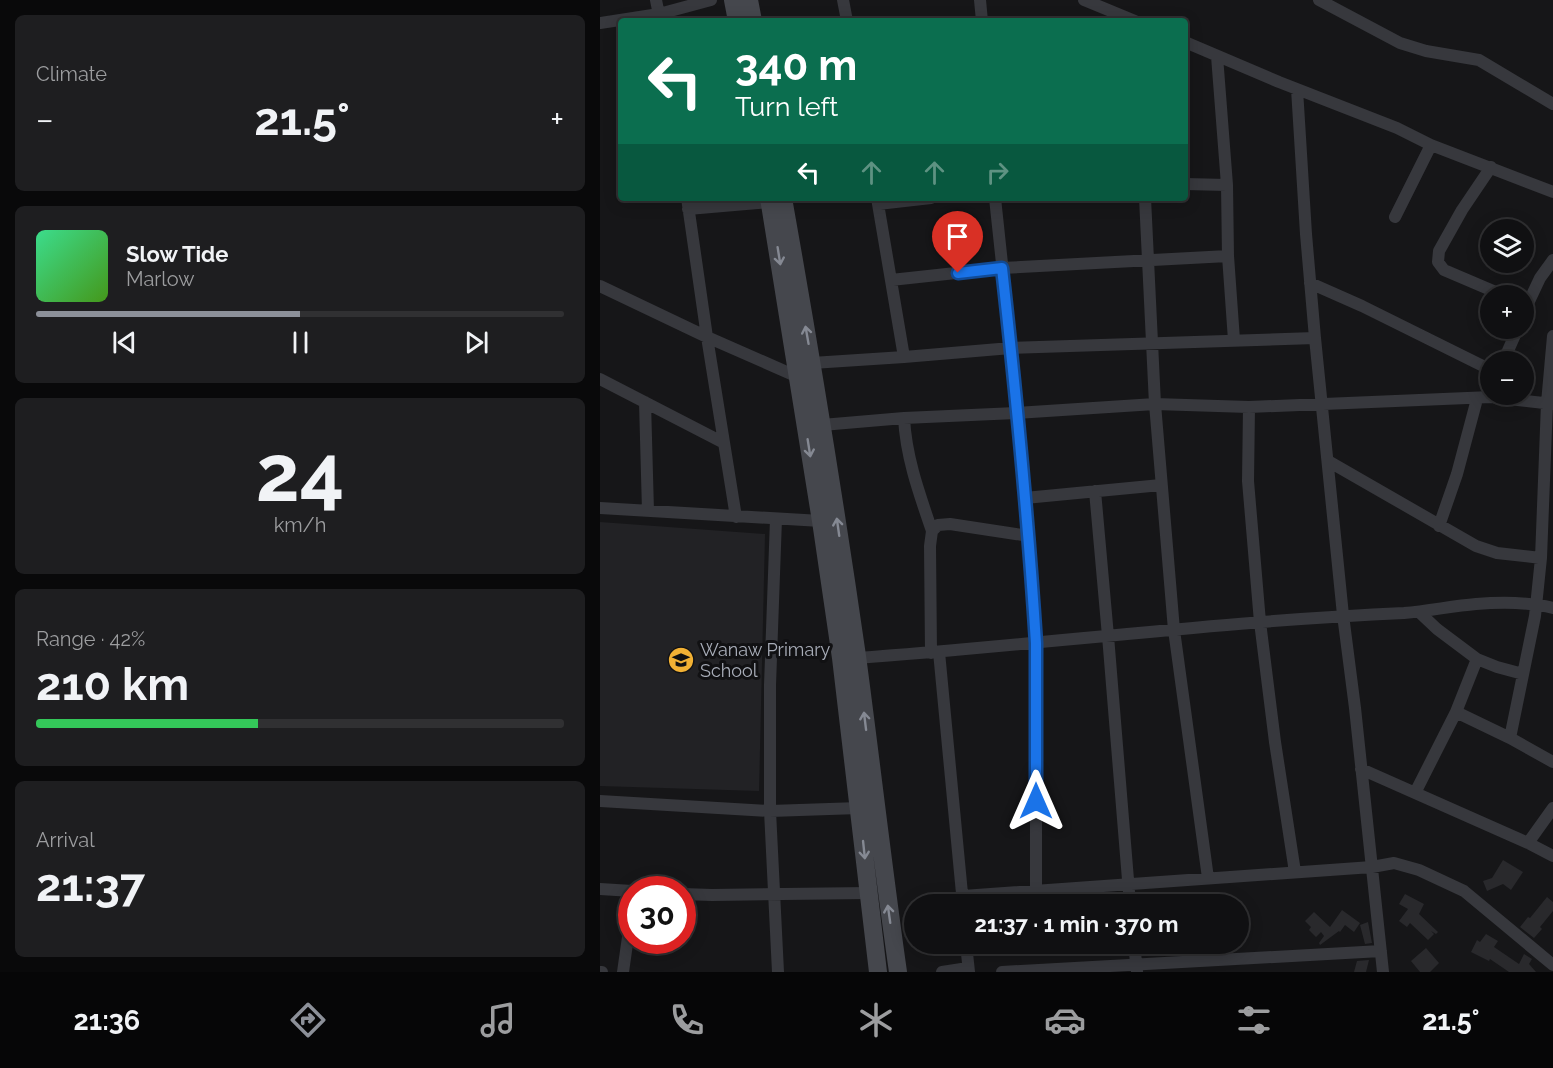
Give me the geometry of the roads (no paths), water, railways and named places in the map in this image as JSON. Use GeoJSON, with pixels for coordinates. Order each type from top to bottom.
{"type":"FeatureCollection","features":[{"type":"Feature","properties":{"kind":"main road"},"geometry":{"type":"LineString","coordinates":[[734,0],[737,18]]}},
{"type":"Feature","properties":{"kind":"main road"},"geometry":{"type":"LineString","coordinates":[[749,0],[752,18]]}},
{"type":"Feature","properties":{"kind":"main road"},"geometry":{"type":"LineString","coordinates":[[774,201],[812,363],[822,425],[857,658],[898,972]]}},
{"type":"Feature","properties":{"kind":"main road"},"geometry":{"type":"LineString","coordinates":[[774,201],[798,377],[841,658],[878,972]]}},
{"type":"Feature","properties":{"kind":"street"},"geometry":{"type":"LineString","coordinates":[[656,0],[660,18],[711,0]]}},
{"type":"Feature","properties":{"kind":"street"},"geometry":{"type":"LineString","coordinates":[[843,0],[846,18]]}},
{"type":"Feature","properties":{"kind":"street"},"geometry":{"type":"LineString","coordinates":[[980,0],[982,18]]}},
{"type":"Feature","properties":{"kind":"street"},"geometry":{"type":"LineString","coordinates":[[1084,0],[1128,18]]}},
{"type":"Feature","properties":{"kind":"street"},"geometry":{"type":"LineString","coordinates":[[1319,0],[1400,43],[1426,51],[1479,60],[1553,104]]}},
{"type":"Feature","properties":{"kind":"street"},"geometry":{"type":"LineString","coordinates":[[600,23],[618,22]]}},
{"type":"Feature","properties":{"kind":"street"},"geometry":{"type":"LineString","coordinates":[[1188,43],[1396,128],[1431,145],[1553,192]]}},
{"type":"Feature","properties":{"kind":"street"},"geometry":{"type":"LineString","coordinates":[[1217,56],[1227,185],[1228,256],[1234,340]]}},
{"type":"Feature","properties":{"kind":"street"},"geometry":{"type":"LineString","coordinates":[[1297,89],[1315,338],[1383,972]]}},
{"type":"Feature","properties":{"kind":"street"},"geometry":{"type":"LineString","coordinates":[[1395,217],[1431,145]]}},
{"type":"Feature","properties":{"kind":"street"},"geometry":{"type":"LineString","coordinates":[[1480,285],[1444,270],[1438,262],[1439,251],[1462,210],[1491,167]]}},
{"type":"Feature","properties":{"kind":"street"},"geometry":{"type":"LineString","coordinates":[[1188,184],[1227,185]]}},
{"type":"Feature","properties":{"kind":"street"},"geometry":{"type":"LineString","coordinates":[[730,201],[687,203],[736,517]]}},
{"type":"Feature","properties":{"kind":"street"},"geometry":{"type":"LineString","coordinates":[[878,201],[904,357]]}},
{"type":"Feature","properties":{"kind":"street"},"geometry":{"type":"LineString","coordinates":[[995,201],[1029,536],[1036,643],[1036,891]]}},
{"type":"Feature","properties":{"kind":"street"},"geometry":{"type":"LineString","coordinates":[[1145,201],[1155,404],[1174,630],[1208,878]]}},
{"type":"Feature","properties":{"kind":"street"},"geometry":{"type":"LineString","coordinates":[[891,280],[1002,268],[1228,256]]}},
{"type":"Feature","properties":{"kind":"street"},"geometry":{"type":"LineString","coordinates":[[1534,290],[1553,260]]}},
{"type":"Feature","properties":{"kind":"street"},"geometry":{"type":"LineString","coordinates":[[1310,284],[1362,306],[1480,365]]}},
{"type":"Feature","properties":{"kind":"street"},"geometry":{"type":"LineString","coordinates":[[600,286],[798,377]]}},
{"type":"Feature","properties":{"kind":"street"},"geometry":{"type":"LineString","coordinates":[[1510,738],[1535,616],[1541,558],[1553,336]]}},
{"type":"Feature","properties":{"kind":"street"},"geometry":{"type":"LineString","coordinates":[[812,363],[1011,348],[1315,338]]}},
{"type":"Feature","properties":{"kind":"street"},"geometry":{"type":"LineString","coordinates":[[600,379],[724,443]]}},
{"type":"Feature","properties":{"kind":"street"},"geometry":{"type":"LineString","coordinates":[[822,425],[904,418],[1155,404],[1249,407],[1480,398]]}},
{"type":"Feature","properties":{"kind":"street"},"geometry":{"type":"LineString","coordinates":[[1439,526],[1457,474],[1477,399]]}},
{"type":"Feature","properties":{"kind":"street"},"geometry":{"type":"LineString","coordinates":[[1534,401],[1550,403]]}},
{"type":"Feature","properties":{"kind":"street"},"geometry":{"type":"LineString","coordinates":[[645,402],[648,511]]}},
{"type":"Feature","properties":{"kind":"street"},"geometry":{"type":"LineString","coordinates":[[1249,407],[1248,481],[1260,622],[1295,872]]}},
{"type":"Feature","properties":{"kind":"street"},"geometry":{"type":"LineString","coordinates":[[904,418],[909,460],[932,531],[930,546],[935,652],[962,894]]}},
{"type":"Feature","properties":{"kind":"street"},"geometry":{"type":"LineString","coordinates":[[1328,461],[1476,546],[1497,553],[1541,558]]}},
{"type":"Feature","properties":{"kind":"street"},"geometry":{"type":"LineString","coordinates":[[1025,498],[1161,485]]}},
{"type":"Feature","properties":{"kind":"street"},"geometry":{"type":"LineString","coordinates":[[1095,491],[1129,894]]}},
{"type":"Feature","properties":{"kind":"street"},"geometry":{"type":"LineString","coordinates":[[600,508],[821,521]]}},
{"type":"Feature","properties":{"kind":"street"},"geometry":{"type":"LineString","coordinates":[[776,519],[770,685],[770,811],[778,972]]}},
{"type":"Feature","properties":{"kind":"street"},"geometry":{"type":"LineString","coordinates":[[932,531],[938,525],[950,524],[1029,536]]}},
{"type":"Feature","properties":{"kind":"street"},"geometry":{"type":"LineString","coordinates":[[857,658],[1343,615],[1419,612],[1476,604],[1535,603],[1553,608]]}},
{"type":"Feature","properties":{"kind":"street"},"geometry":{"type":"LineString","coordinates":[[1419,612],[1437,629],[1477,658],[1497,667],[1523,674]]}},
{"type":"Feature","properties":{"kind":"street"},"geometry":{"type":"LineString","coordinates":[[1415,793],[1456,712],[1477,658]]}},
{"type":"Feature","properties":{"kind":"street"},"geometry":{"type":"LineString","coordinates":[[1456,712],[1553,762]]}},
{"type":"Feature","properties":{"kind":"street"},"geometry":{"type":"LineString","coordinates":[[1361,769],[1553,856]]}},
{"type":"Feature","properties":{"kind":"street"},"geometry":{"type":"LineString","coordinates":[[600,801],[770,811],[859,808]]}},
{"type":"Feature","properties":{"kind":"street"},"geometry":{"type":"LineString","coordinates":[[1528,843],[1553,808]]}},
{"type":"Feature","properties":{"kind":"street"},"geometry":{"type":"LineString","coordinates":[[1012,894],[1372,867],[1394,863],[1419,870],[1464,891],[1553,965]]}},
{"type":"Feature","properties":{"kind":"street"},"geometry":{"type":"LineString","coordinates":[[600,889],[618,890]]}},
{"type":"Feature","properties":{"kind":"street"},"geometry":{"type":"LineString","coordinates":[[696,894],[869,893]]}},
{"type":"Feature","properties":{"kind":"street"},"geometry":{"type":"LineString","coordinates":[[1002,972],[1137,968],[1381,951]]}},
{"type":"Feature","properties":{"kind":"street"},"geometry":{"type":"LineString","coordinates":[[623,972],[626,954]]}},
{"type":"Feature","properties":{"kind":"street"},"geometry":{"type":"LineString","coordinates":[[942,972],[968,970],[967,954]]}},
{"type":"Feature","properties":{"kind":"place","name":"Wanaw Primary School"},"geometry":{"type":"Point","coordinates":[681,660]}}]}
